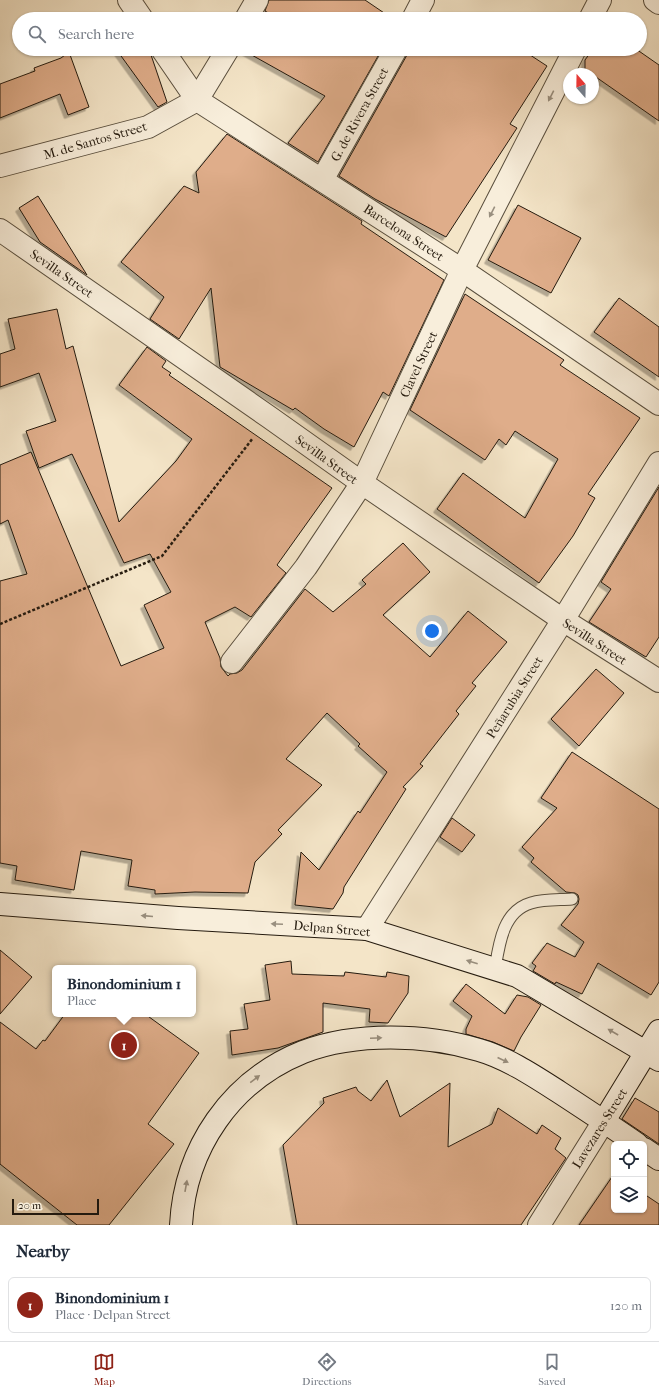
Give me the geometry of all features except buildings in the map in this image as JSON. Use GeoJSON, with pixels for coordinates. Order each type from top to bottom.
{"type":"FeatureCollection","features":[{"type":"Feature","properties":{"kind":"street"},"geometry":{"type":"LineString","coordinates":[[129,0],[137,12]]}},
{"type":"Feature","properties":{"kind":"street"},"geometry":{"type":"LineString","coordinates":[[250,12],[257,0]]}},
{"type":"Feature","properties":{"kind":"street"},"geometry":{"type":"LineString","coordinates":[[417,12],[423,0]]}},
{"type":"Feature","properties":{"kind":"street"},"geometry":{"type":"LineString","coordinates":[[594,12],[600,0]]}},
{"type":"Feature","properties":{"kind":"street"},"geometry":{"type":"LineString","coordinates":[[655,0],[659,3]]}},
{"type":"Feature","properties":{"kind":"street","name":"Barcelona Street"},"geometry":{"type":"LineString","coordinates":[[167,56],[197,100],[462,270],[659,404]]}},
{"type":"Feature","properties":{"kind":"street","name":"M. de Santos Street"},"geometry":{"type":"LineString","coordinates":[[0,166],[148,127],[197,100],[224,56]]}},
{"type":"Feature","properties":{"kind":"street","name":"G. de Rivera Street"},"geometry":{"type":"LineString","coordinates":[[322,180],[392,56]]}},
{"type":"Feature","properties":{"kind":"street","name":"Clavel Street"},"geometry":{"type":"LineString","coordinates":[[232,662],[306,567],[362,483],[462,270],[571,56]]}},
{"type":"Feature","properties":{"kind":"street","name":"Sevilla Street"},"geometry":{"type":"LineString","coordinates":[[0,230],[362,483],[563,620],[659,681]]}},
{"type":"Feature","properties":{"kind":"street","name":"Peñarubia Street"},"geometry":{"type":"LineString","coordinates":[[367,929],[563,620],[659,463]]}},
{"type":"Feature","properties":{"kind":"street","name":"Delpan Street"},"geometry":{"type":"LineString","coordinates":[[0,904],[178,918],[367,929],[517,976],[653,1056]]}},
{"type":"Feature","properties":{"kind":"street","name":"Lavezares Street"},"geometry":{"type":"LineString","coordinates":[[539,1225],[604,1121],[653,1056],[659,1031]]}},
{"type":"Feature","properties":{"kind":"street"},"geometry":{"type":"LineString","coordinates":[[181,1225],[187,1181],[196,1156],[209,1131],[228,1104],[253,1081],[278,1064],[304,1052],[335,1043],[399,1037],[426,1038],[450,1042],[480,1050],[504,1060],[532,1075],[633,1141]]}},
{"type":"Feature","properties":{"kind":"street"},"geometry":{"type":"LineString","coordinates":[[647,1151],[659,1159]]}},
{"type":"Feature","properties":{"kind":"lane"},"geometry":{"type":"LineString","coordinates":[[495,969],[503,930],[509,919],[516,912],[524,905],[533,902],[572,899]]}},
{"type":"Feature","properties":{"kind":"path"},"geometry":{"type":"LineString","coordinates":[[0,624],[162,556],[269,417]]}},
{"type":"Feature","properties":{"kind":"place","name":"Binondominium 1"},"geometry":{"type":"Point","coordinates":[124,1045]}}]}
